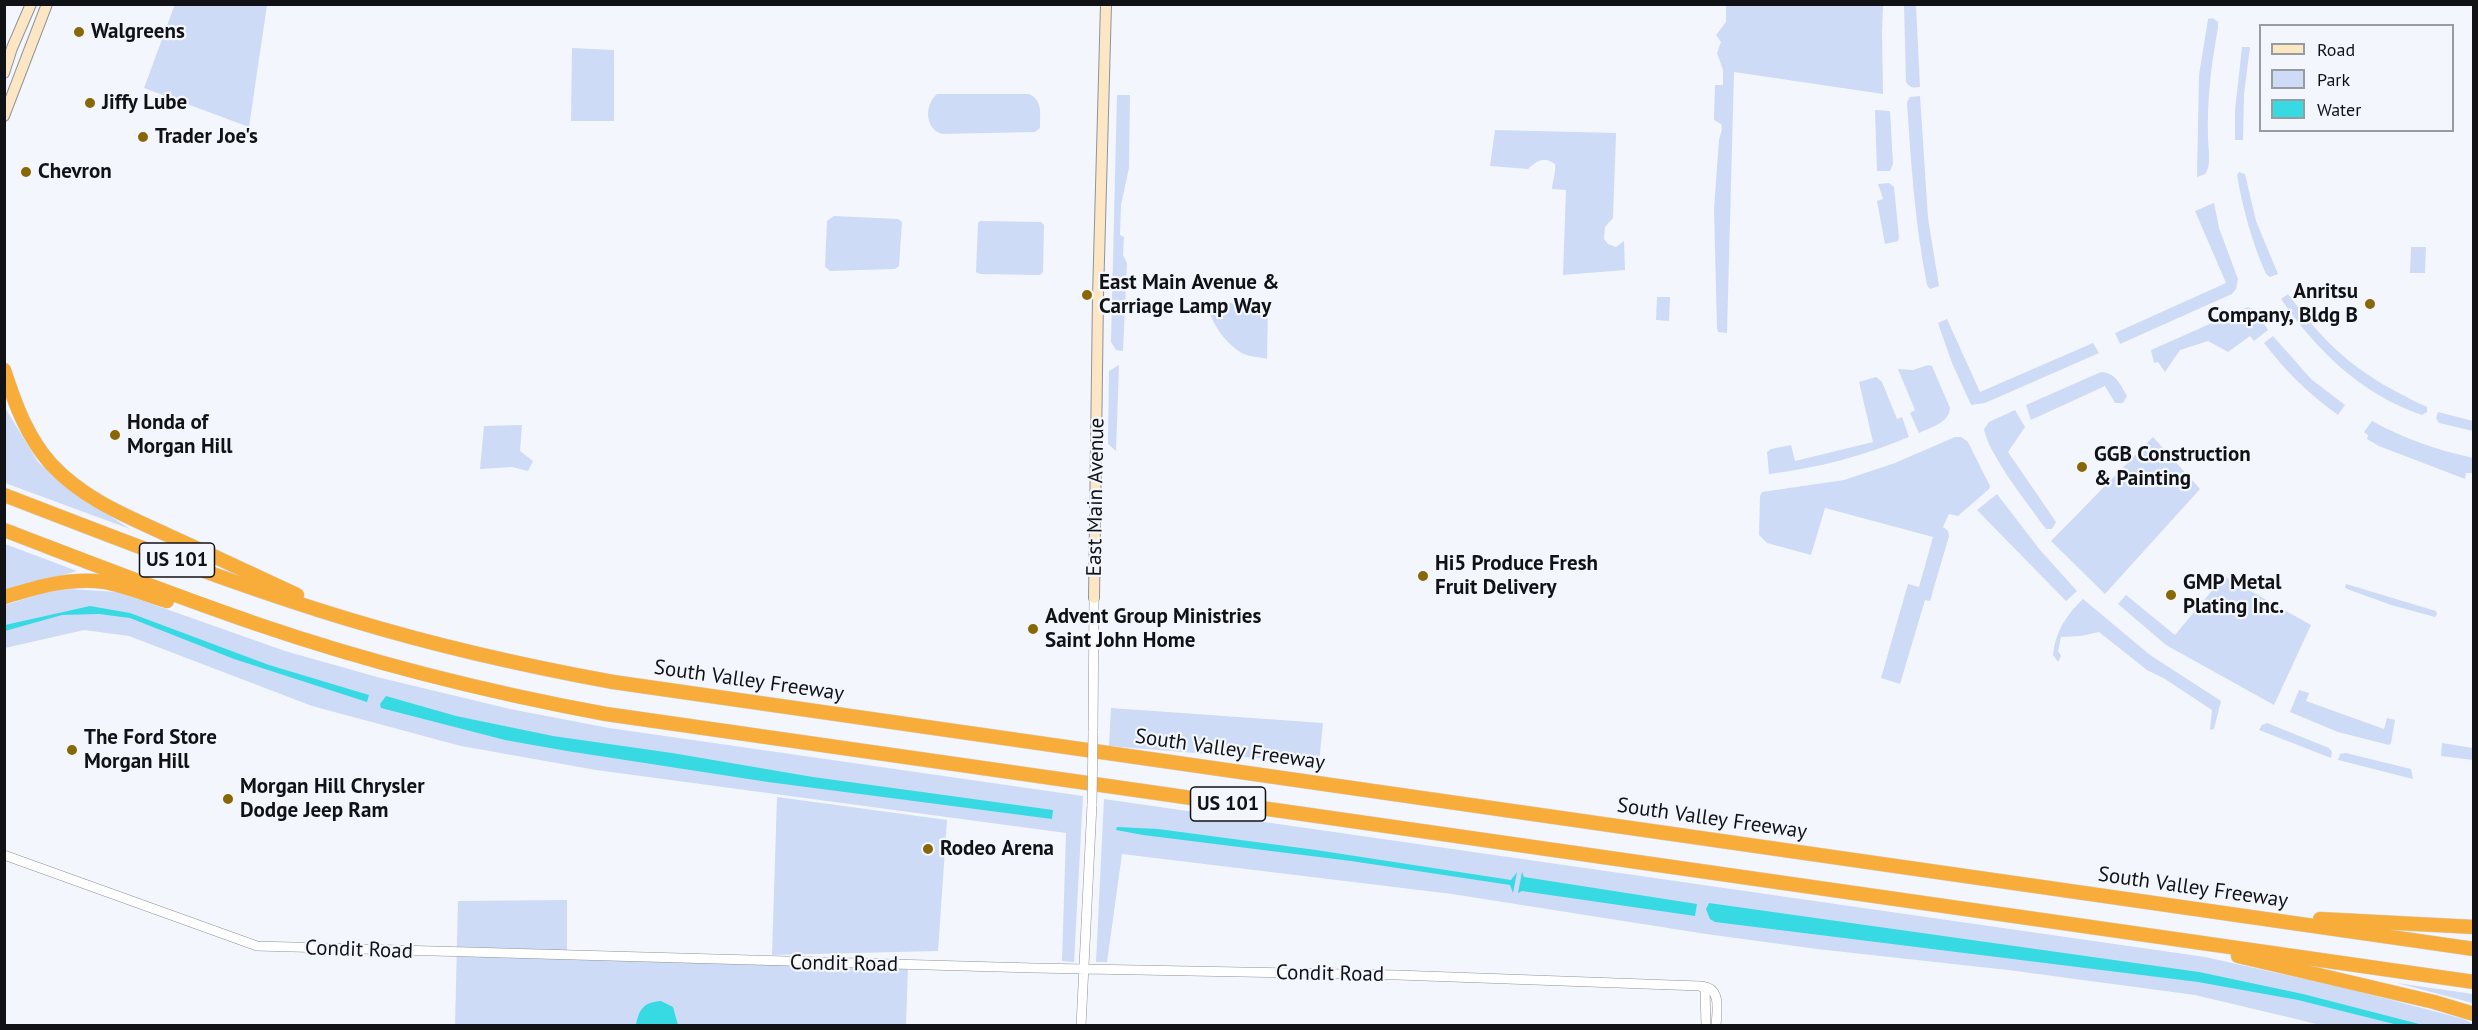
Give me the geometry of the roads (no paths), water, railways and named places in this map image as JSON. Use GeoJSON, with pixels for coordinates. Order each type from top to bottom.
{"type":"FeatureCollection","features":[{"type":"Feature","properties":{"kind":"highway"},"geometry":{"type":"LineString","coordinates":[[4,370],[17,408],[34,441],[60,473],[87,496],[351,620]]}},
{"type":"Feature","properties":{"kind":"highway","name":"South Valley Freeway"},"geometry":{"type":"LineString","coordinates":[[4,495],[224,578],[351,620],[502,660],[656,689],[2474,949]]}},
{"type":"Feature","properties":{"kind":"highway","name":"US 101"},"geometry":{"type":"LineString","coordinates":[[4,530],[256,624],[434,677],[561,706],[639,720],[2474,982]]}},
{"type":"Feature","properties":{"kind":"highway"},"geometry":{"type":"LineString","coordinates":[[4,597],[48,584],[94,581],[256,624]]}},
{"type":"Feature","properties":{"kind":"highway"},"geometry":{"type":"LineString","coordinates":[[2227,914],[2474,927]]}},
{"type":"Feature","properties":{"kind":"highway"},"geometry":{"type":"LineString","coordinates":[[2211,944],[2241,957],[2434,1002],[2474,1014]]}},
{"type":"Feature","properties":{"kind":"main road"},"geometry":{"type":"LineString","coordinates":[[4,73],[31,4]]}},
{"type":"Feature","properties":{"kind":"main road"},"geometry":{"type":"LineString","coordinates":[[4,116],[47,4]]}},
{"type":"Feature","properties":{"kind":"main road","name":"East Main Avenue"},"geometry":{"type":"LineString","coordinates":[[1094,598],[1098,296],[1106,4]]}},
{"type":"Feature","properties":{"kind":"street","name":"East Main Avenue"},"geometry":{"type":"LineString","coordinates":[[1081,1026],[1082,969],[1092,804],[1094,598]]}},
{"type":"Feature","properties":{"kind":"street","name":"Condit Road"},"geometry":{"type":"LineString","coordinates":[[4,855],[256,946],[1409,976],[1700,986]]}},
{"type":"Feature","properties":{"kind":"street"},"geometry":{"type":"LineString","coordinates":[[1700,986],[1705,989],[1707,995],[1706,1026]]}},
{"type":"Feature","properties":{"kind":"street"},"geometry":{"type":"LineString","coordinates":[[1700,986],[1709,986],[1715,991],[1717,997],[1716,1026]]}},
{"type":"Feature","properties":{"kind":"water"},"geometry":{"type":"Polygon","coordinates":[[[90,606],[130,613],[269,665],[369,695],[367,702],[234,659],[130,618],[99,614],[62,615],[5,631],[5,625],[90,606]]]}},
{"type":"Feature","properties":{"kind":"water"},"geometry":{"type":"Polygon","coordinates":[[[386,696],[456,716],[553,736],[813,777],[1053,810],[1052,819],[768,782],[505,740],[381,708],[380,704],[386,696]]]}},
{"type":"Feature","properties":{"kind":"water"},"geometry":{"type":"Polygon","coordinates":[[[1117,827],[1158,829],[1316,850],[1511,880],[1517,872],[1513,893],[1510,885],[1351,861],[1143,835],[1116,830],[1117,827]]]}},
{"type":"Feature","properties":{"kind":"water"},"geometry":{"type":"Polygon","coordinates":[[[1522,872],[1524,877],[1697,904],[1695,916],[1522,891],[1518,893],[1522,872]]]}},
{"type":"Feature","properties":{"kind":"water"},"geometry":{"type":"Polygon","coordinates":[[[1709,903],[2199,972],[2303,994],[2423,1025],[2398,1025],[2298,1000],[2198,982],[1715,922],[1710,919],[1706,909],[1709,903]]]}},
{"type":"Feature","properties":{"kind":"water"},"geometry":{"type":"Polygon","coordinates":[[[661,1001],[673,1007],[678,1025],[636,1025],[643,1007],[661,1001]]]}},
{"type":"Feature","properties":{"kind":"place","name":"Walgreens"},"geometry":{"type":"Point","coordinates":[79,32]}},
{"type":"Feature","properties":{"kind":"place","name":"Jiffy Lube"},"geometry":{"type":"Point","coordinates":[90,103]}},
{"type":"Feature","properties":{"kind":"place","name":"Trader Joe's"},"geometry":{"type":"Point","coordinates":[143,137]}},
{"type":"Feature","properties":{"kind":"place","name":"Chevron"},"geometry":{"type":"Point","coordinates":[26,172]}},
{"type":"Feature","properties":{"kind":"place","name":"East Main Avenue & Carriage Lamp Way"},"geometry":{"type":"Point","coordinates":[1087,295]}},
{"type":"Feature","properties":{"kind":"place","name":"Anritsu Company, Bldg B"},"geometry":{"type":"Point","coordinates":[2370,304]}},
{"type":"Feature","properties":{"kind":"place","name":"Honda of Morgan Hill"},"geometry":{"type":"Point","coordinates":[115,435]}},
{"type":"Feature","properties":{"kind":"place","name":"GGB Construction & Painting"},"geometry":{"type":"Point","coordinates":[2082,467]}},
{"type":"Feature","properties":{"kind":"place","name":"Hi5 Produce Fresh Fruit Delivery"},"geometry":{"type":"Point","coordinates":[1423,576]}},
{"type":"Feature","properties":{"kind":"place","name":"GMP Metal Plating Inc."},"geometry":{"type":"Point","coordinates":[2171,595]}},
{"type":"Feature","properties":{"kind":"place","name":"Advent Group Ministries Saint John Home"},"geometry":{"type":"Point","coordinates":[1033,629]}},
{"type":"Feature","properties":{"kind":"place","name":"The Ford Store Morgan Hill"},"geometry":{"type":"Point","coordinates":[72,750]}},
{"type":"Feature","properties":{"kind":"place","name":"Morgan Hill Chrysler Dodge Jeep Ram"},"geometry":{"type":"Point","coordinates":[228,799]}},
{"type":"Feature","properties":{"kind":"place","name":"Rodeo Arena"},"geometry":{"type":"Point","coordinates":[928,849]}}]}
